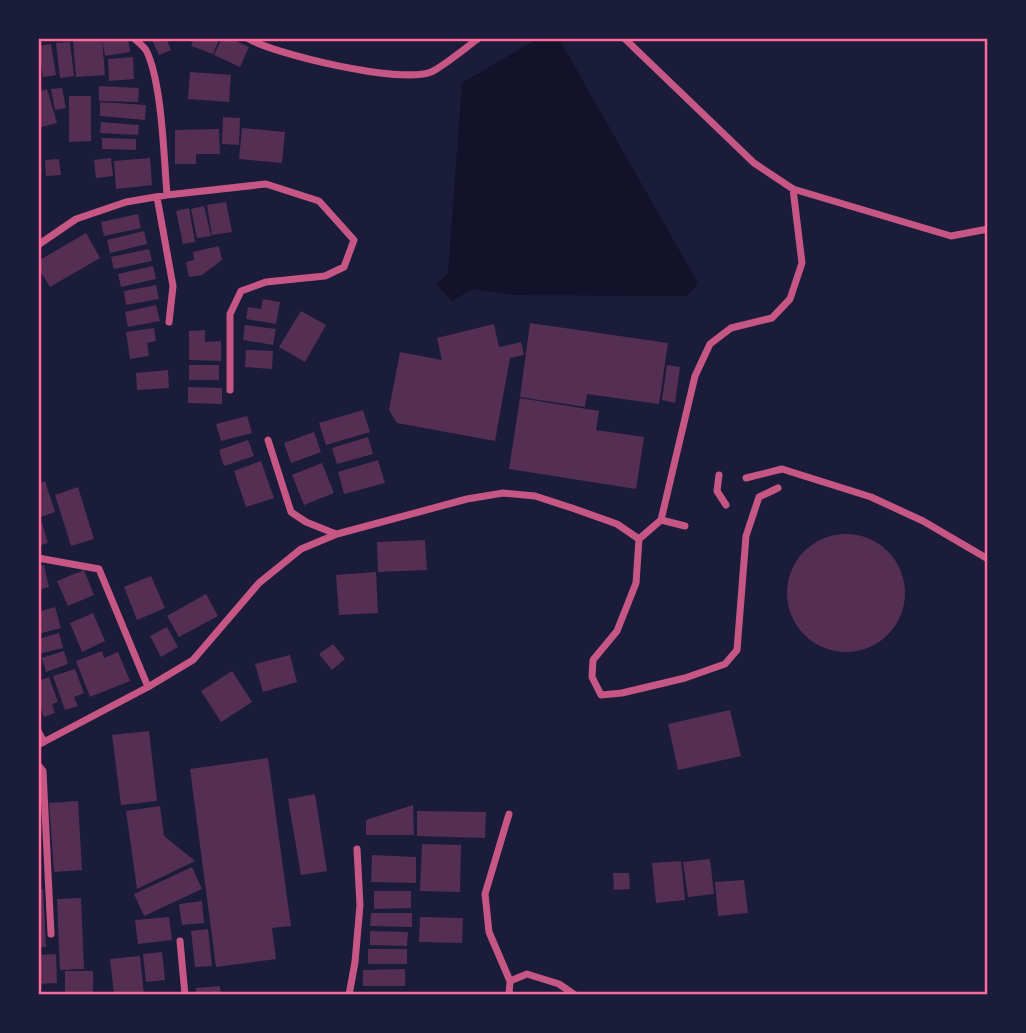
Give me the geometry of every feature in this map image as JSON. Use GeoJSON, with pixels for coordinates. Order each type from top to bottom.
{"type":"FeatureCollection","features":[{"type":"Feature","properties":{"kind":"street"},"geometry":{"type":"LineString","coordinates":[[134,38],[145,49],[153,74],[167,195]]}},
{"type":"Feature","properties":{"kind":"street"},"geometry":{"type":"LineString","coordinates":[[247,38],[272,49],[348,68],[406,77],[432,72],[480,38]]}},
{"type":"Feature","properties":{"kind":"street"},"geometry":{"type":"LineString","coordinates":[[624,38],[754,163],[793,189],[951,236],[988,229]]}},
{"type":"Feature","properties":{"kind":"street"},"geometry":{"type":"LineString","coordinates":[[38,245],[76,219],[126,202],[167,195],[266,184],[319,201],[354,240],[344,267],[325,276],[266,282],[241,291],[230,314],[230,390]]}},
{"type":"Feature","properties":{"kind":"street"},"geometry":{"type":"LineString","coordinates":[[778,488],[759,496],[746,536],[737,650],[725,664],[685,678],[622,693],[601,695],[592,677],[593,660],[617,631],[636,583],[639,539],[661,520],[695,376],[710,344],[732,328],[772,318],[790,299],[802,263],[793,189]]}},
{"type":"Feature","properties":{"kind":"street"},"geometry":{"type":"LineString","coordinates":[[157,197],[173,286],[169,322]]}},
{"type":"Feature","properties":{"kind":"street"},"geometry":{"type":"LineString","coordinates":[[268,440],[291,512],[306,522],[337,534]]}},
{"type":"Feature","properties":{"kind":"street"},"geometry":{"type":"LineString","coordinates":[[746,478],[782,469],[871,497],[923,521],[988,559]]}},
{"type":"Feature","properties":{"kind":"street"},"geometry":{"type":"LineString","coordinates":[[719,475],[717,491],[726,505]]}},
{"type":"Feature","properties":{"kind":"street"},"geometry":{"type":"LineString","coordinates":[[38,731],[41,743],[148,688],[193,660],[259,583],[300,549],[337,534],[467,499],[503,493],[535,496],[572,508],[617,524],[639,539]]}},
{"type":"Feature","properties":{"kind":"street"},"geometry":{"type":"LineString","coordinates":[[661,520],[685,526]]}},
{"type":"Feature","properties":{"kind":"street"},"geometry":{"type":"LineString","coordinates":[[38,558],[99,569],[148,688]]}},
{"type":"Feature","properties":{"kind":"street"},"geometry":{"type":"LineString","coordinates":[[38,765],[43,771],[51,934]]}},
{"type":"Feature","properties":{"kind":"street"},"geometry":{"type":"LineString","coordinates":[[509,814],[485,894],[489,932],[510,981],[509,995]]}},
{"type":"Feature","properties":{"kind":"street"},"geometry":{"type":"LineString","coordinates":[[349,995],[360,905],[357,849]]}},
{"type":"Feature","properties":{"kind":"street"},"geometry":{"type":"LineString","coordinates":[[180,940],[185,995]]}},
{"type":"Feature","properties":{"kind":"street"},"geometry":{"type":"LineString","coordinates":[[510,981],[527,974],[559,984],[575,995]]}},
{"type":"Feature","properties":{"kind":"shaded area"},"geometry":{"type":"Polygon","coordinates":[[[537,39],[559,39],[698,283],[687,296],[511,295],[472,289],[452,301],[436,284],[448,274],[462,83],[537,39]]]}},
{"type":"Feature","properties":{"kind":"building"},"geometry":{"type":"Polygon","coordinates":[[[102,38],[105,75],[76,77],[73,40],[102,38]]]}},
{"type":"Feature","properties":{"kind":"building"},"geometry":{"type":"Polygon","coordinates":[[[102,38],[128,38],[130,52],[105,56],[102,38]]]}},
{"type":"Feature","properties":{"kind":"building"},"geometry":{"type":"Polygon","coordinates":[[[151,38],[166,38],[171,50],[159,55],[151,38]]]}},
{"type":"Feature","properties":{"kind":"building"},"geometry":{"type":"Polygon","coordinates":[[[194,38],[220,38],[213,54],[191,46],[194,38]]]}},
{"type":"Feature","properties":{"kind":"building"},"geometry":{"type":"Polygon","coordinates":[[[222,38],[229,38],[249,47],[240,67],[214,55],[222,38]]]}},
{"type":"Feature","properties":{"kind":"building"},"geometry":{"type":"Polygon","coordinates":[[[70,42],[74,76],[60,78],[56,43],[70,42]]]}},
{"type":"Feature","properties":{"kind":"building"},"geometry":{"type":"Polygon","coordinates":[[[51,44],[56,75],[43,77],[38,46],[51,44]]]}},
{"type":"Feature","properties":{"kind":"building"},"geometry":{"type":"Polygon","coordinates":[[[133,57],[134,79],[109,81],[108,59],[133,57]]]}},
{"type":"Feature","properties":{"kind":"building"},"geometry":{"type":"Polygon","coordinates":[[[190,72],[231,75],[229,102],[188,99],[190,72]]]}},
{"type":"Feature","properties":{"kind":"building"},"geometry":{"type":"Polygon","coordinates":[[[99,86],[139,88],[138,102],[99,101],[99,86]]]}},
{"type":"Feature","properties":{"kind":"building"},"geometry":{"type":"Polygon","coordinates":[[[62,88],[66,108],[55,110],[51,89],[62,88]]]}},
{"type":"Feature","properties":{"kind":"building"},"geometry":{"type":"Polygon","coordinates":[[[47,89],[57,123],[38,128],[38,92],[47,89]]]}},
{"type":"Feature","properties":{"kind":"building"},"geometry":{"type":"Polygon","coordinates":[[[69,96],[91,96],[91,141],[69,142],[69,96]]]}},
{"type":"Feature","properties":{"kind":"building"},"geometry":{"type":"Polygon","coordinates":[[[100,102],[146,105],[145,120],[100,116],[100,102]]]}},
{"type":"Feature","properties":{"kind":"building"},"geometry":{"type":"Polygon","coordinates":[[[223,117],[240,118],[239,145],[222,144],[223,117]]]}},
{"type":"Feature","properties":{"kind":"building"},"geometry":{"type":"Polygon","coordinates":[[[101,122],[139,125],[138,135],[100,133],[101,122]]]}},
{"type":"Feature","properties":{"kind":"building"},"geometry":{"type":"Polygon","coordinates":[[[242,128],[285,132],[282,163],[239,159],[242,128]]]}},
{"type":"Feature","properties":{"kind":"building"},"geometry":{"type":"Polygon","coordinates":[[[219,129],[220,154],[196,154],[196,164],[175,164],[175,130],[219,129]]]}},
{"type":"Feature","properties":{"kind":"building"},"geometry":{"type":"Polygon","coordinates":[[[102,138],[136,139],[136,150],[102,149],[102,138]]]}},
{"type":"Feature","properties":{"kind":"building"},"geometry":{"type":"Polygon","coordinates":[[[111,158],[113,176],[96,178],[94,160],[111,158]]]}},
{"type":"Feature","properties":{"kind":"building"},"geometry":{"type":"Polygon","coordinates":[[[150,158],[152,185],[116,189],[114,161],[150,158]]]}},
{"type":"Feature","properties":{"kind":"building"},"geometry":{"type":"Polygon","coordinates":[[[59,159],[61,175],[46,176],[45,160],[59,159]]]}},
{"type":"Feature","properties":{"kind":"building"},"geometry":{"type":"Polygon","coordinates":[[[226,202],[232,232],[212,235],[207,205],[226,202]]]}},
{"type":"Feature","properties":{"kind":"building"},"geometry":{"type":"Polygon","coordinates":[[[204,206],[211,236],[197,238],[191,209],[204,206]]]}},
{"type":"Feature","properties":{"kind":"building"},"geometry":{"type":"Polygon","coordinates":[[[189,208],[195,242],[183,244],[176,211],[189,208]]]}},
{"type":"Feature","properties":{"kind":"building"},"geometry":{"type":"Polygon","coordinates":[[[138,214],[141,228],[104,236],[101,222],[138,214]]]}},
{"type":"Feature","properties":{"kind":"building"},"geometry":{"type":"Polygon","coordinates":[[[144,231],[147,244],[110,253],[107,240],[144,231]]]}},
{"type":"Feature","properties":{"kind":"building"},"geometry":{"type":"Polygon","coordinates":[[[86,233],[100,258],[50,287],[38,268],[38,261],[86,233]]]}},
{"type":"Feature","properties":{"kind":"building"},"geometry":{"type":"Polygon","coordinates":[[[219,246],[222,260],[202,275],[189,277],[186,262],[194,260],[193,252],[219,246]]]}},
{"type":"Feature","properties":{"kind":"building"},"geometry":{"type":"Polygon","coordinates":[[[149,249],[152,261],[114,269],[111,257],[149,249]]]}},
{"type":"Feature","properties":{"kind":"building"},"geometry":{"type":"Polygon","coordinates":[[[153,266],[156,279],[121,287],[118,274],[153,266]]]}},
{"type":"Feature","properties":{"kind":"building"},"geometry":{"type":"Polygon","coordinates":[[[156,285],[159,299],[126,305],[124,291],[156,285]]]}},
{"type":"Feature","properties":{"kind":"building"},"geometry":{"type":"Polygon","coordinates":[[[263,299],[280,302],[276,324],[246,319],[248,307],[261,309],[263,299]]]}},
{"type":"Feature","properties":{"kind":"building"},"geometry":{"type":"Polygon","coordinates":[[[156,305],[160,321],[128,327],[125,312],[156,305]]]}},
{"type":"Feature","properties":{"kind":"building"},"geometry":{"type":"Polygon","coordinates":[[[301,311],[326,325],[305,362],[279,347],[301,311]]]}},
{"type":"Feature","properties":{"kind":"building"},"geometry":{"type":"Polygon","coordinates":[[[530,323],[668,343],[659,404],[587,394],[585,407],[520,397],[530,323]]]}},
{"type":"Feature","properties":{"kind":"building"},"geometry":{"type":"Polygon","coordinates":[[[494,324],[499,347],[521,342],[524,355],[510,358],[495,441],[397,423],[389,410],[400,352],[442,360],[437,338],[494,324]]]}},
{"type":"Feature","properties":{"kind":"building"},"geometry":{"type":"Polygon","coordinates":[[[245,325],[276,329],[273,345],[243,340],[245,325]]]}},
{"type":"Feature","properties":{"kind":"building"},"geometry":{"type":"Polygon","coordinates":[[[154,328],[156,341],[147,343],[149,356],[130,359],[126,332],[154,328]]]}},
{"type":"Feature","properties":{"kind":"building"},"geometry":{"type":"Polygon","coordinates":[[[205,330],[205,342],[221,341],[221,361],[189,360],[189,331],[205,330]]]}},
{"type":"Feature","properties":{"kind":"building"},"geometry":{"type":"Polygon","coordinates":[[[246,350],[273,351],[272,369],[245,367],[246,350]]]}},
{"type":"Feature","properties":{"kind":"building"},"geometry":{"type":"Polygon","coordinates":[[[189,365],[219,365],[219,380],[189,380],[189,365]]]}},
{"type":"Feature","properties":{"kind":"building"},"geometry":{"type":"Polygon","coordinates":[[[667,365],[680,367],[675,403],[662,400],[667,365]]]}},
{"type":"Feature","properties":{"kind":"building"},"geometry":{"type":"Polygon","coordinates":[[[168,370],[169,388],[137,390],[136,373],[168,370]]]}},
{"type":"Feature","properties":{"kind":"building"},"geometry":{"type":"Polygon","coordinates":[[[188,387],[222,388],[222,404],[188,403],[188,387]]]}},
{"type":"Feature","properties":{"kind":"building"},"geometry":{"type":"Polygon","coordinates":[[[520,398],[599,411],[596,430],[644,437],[636,489],[509,469],[520,398]]]}},
{"type":"Feature","properties":{"kind":"building"},"geometry":{"type":"Polygon","coordinates":[[[363,410],[370,432],[326,445],[319,423],[363,410]]]}},
{"type":"Feature","properties":{"kind":"building"},"geometry":{"type":"Polygon","coordinates":[[[247,416],[252,433],[221,441],[216,424],[247,416]]]}},
{"type":"Feature","properties":{"kind":"building"},"geometry":{"type":"Polygon","coordinates":[[[314,432],[321,452],[291,463],[284,443],[314,432]]]}},
{"type":"Feature","properties":{"kind":"building"},"geometry":{"type":"Polygon","coordinates":[[[368,437],[373,454],[337,464],[332,448],[368,437]]]}},
{"type":"Feature","properties":{"kind":"building"},"geometry":{"type":"Polygon","coordinates":[[[248,440],[254,456],[224,466],[219,450],[248,440]]]}},
{"type":"Feature","properties":{"kind":"building"},"geometry":{"type":"Polygon","coordinates":[[[378,460],[385,483],[344,494],[338,472],[378,460]]]}},
{"type":"Feature","properties":{"kind":"building"},"geometry":{"type":"Polygon","coordinates":[[[261,461],[274,498],[246,507],[234,471],[261,461]]]}},
{"type":"Feature","properties":{"kind":"building"},"geometry":{"type":"Polygon","coordinates":[[[322,463],[334,493],[304,505],[292,475],[322,463]]]}},
{"type":"Feature","properties":{"kind":"building"},"geometry":{"type":"Polygon","coordinates":[[[45,481],[55,512],[38,518],[38,483],[45,481]]]}},
{"type":"Feature","properties":{"kind":"building"},"geometry":{"type":"Polygon","coordinates":[[[78,487],[94,539],[71,546],[55,495],[78,487]]]}},
{"type":"Feature","properties":{"kind":"building"},"geometry":{"type":"Polygon","coordinates":[[[42,523],[48,543],[38,546],[38,524],[42,523]]]}},
{"type":"Feature","properties":{"kind":"building"},"geometry":{"type":"Polygon","coordinates":[[[846,534],[879,544],[895,560],[905,593],[895,626],[879,642],[846,652],[813,642],[797,626],[787,593],[797,560],[813,544],[846,534]]]}},
{"type":"Feature","properties":{"kind":"building"},"geometry":{"type":"Polygon","coordinates":[[[425,540],[427,570],[378,572],[377,542],[425,540]]]}},
{"type":"Feature","properties":{"kind":"building"},"geometry":{"type":"Polygon","coordinates":[[[44,565],[49,587],[38,590],[38,567],[44,565]]]}},
{"type":"Feature","properties":{"kind":"building"},"geometry":{"type":"Polygon","coordinates":[[[84,570],[94,595],[68,606],[57,581],[84,570]]]}},
{"type":"Feature","properties":{"kind":"building"},"geometry":{"type":"Polygon","coordinates":[[[376,572],[378,613],[339,615],[336,575],[376,572]]]}},
{"type":"Feature","properties":{"kind":"building"},"geometry":{"type":"Polygon","coordinates":[[[151,576],[165,608],[137,620],[124,587],[151,576]]]}},
{"type":"Feature","properties":{"kind":"building"},"geometry":{"type":"Polygon","coordinates":[[[206,594],[218,616],[179,637],[167,616],[206,594]]]}},
{"type":"Feature","properties":{"kind":"building"},"geometry":{"type":"Polygon","coordinates":[[[55,607],[61,628],[38,634],[38,612],[55,607]]]}},
{"type":"Feature","properties":{"kind":"building"},"geometry":{"type":"Polygon","coordinates":[[[93,613],[105,641],[82,652],[70,623],[93,613]]]}},
{"type":"Feature","properties":{"kind":"building"},"geometry":{"type":"Polygon","coordinates":[[[167,627],[178,647],[161,657],[150,636],[167,627]]]}},
{"type":"Feature","properties":{"kind":"building"},"geometry":{"type":"Polygon","coordinates":[[[59,633],[63,648],[38,654],[38,639],[59,633]]]}},
{"type":"Feature","properties":{"kind":"building"},"geometry":{"type":"Polygon","coordinates":[[[333,644],[345,659],[332,670],[319,654],[333,644]]]}},
{"type":"Feature","properties":{"kind":"building"},"geometry":{"type":"Polygon","coordinates":[[[64,651],[68,664],[46,672],[42,658],[64,651]]]}},
{"type":"Feature","properties":{"kind":"building"},"geometry":{"type":"Polygon","coordinates":[[[102,651],[104,658],[118,652],[130,681],[90,697],[76,661],[102,651]]]}},
{"type":"Feature","properties":{"kind":"building"},"geometry":{"type":"Polygon","coordinates":[[[290,655],[297,682],[263,692],[255,664],[290,655]]]}},
{"type":"Feature","properties":{"kind":"building"},"geometry":{"type":"Polygon","coordinates":[[[75,669],[84,693],[74,697],[78,706],[65,710],[53,676],[75,669]]]}},
{"type":"Feature","properties":{"kind":"building"},"geometry":{"type":"Polygon","coordinates":[[[232,671],[252,702],[221,722],[201,691],[232,671]]]}},
{"type":"Feature","properties":{"kind":"building"},"geometry":{"type":"Polygon","coordinates":[[[49,677],[58,702],[52,704],[55,713],[44,717],[38,701],[38,681],[49,677]]]}},
{"type":"Feature","properties":{"kind":"building"},"geometry":{"type":"Polygon","coordinates":[[[730,710],[741,756],[678,770],[668,724],[730,710]]]}},
{"type":"Feature","properties":{"kind":"building"},"geometry":{"type":"Polygon","coordinates":[[[149,731],[157,801],[121,805],[112,735],[149,731]]]}},
{"type":"Feature","properties":{"kind":"building"},"geometry":{"type":"Polygon","coordinates":[[[268,758],[291,926],[272,928],[276,959],[216,967],[190,769],[268,758]]]}},
{"type":"Feature","properties":{"kind":"building"},"geometry":{"type":"Polygon","coordinates":[[[315,794],[327,871],[301,875],[288,799],[315,794]]]}},
{"type":"Feature","properties":{"kind":"building"},"geometry":{"type":"Polygon","coordinates":[[[78,801],[82,870],[54,872],[49,803],[78,801]]]}},
{"type":"Feature","properties":{"kind":"building"},"geometry":{"type":"Polygon","coordinates":[[[413,805],[414,835],[366,835],[366,820],[413,805]]]}},
{"type":"Feature","properties":{"kind":"building"},"geometry":{"type":"Polygon","coordinates":[[[160,806],[164,836],[195,861],[137,889],[126,811],[160,806]]]}},
{"type":"Feature","properties":{"kind":"building"},"geometry":{"type":"Polygon","coordinates":[[[417,811],[486,812],[485,838],[417,836],[417,811]]]}},
{"type":"Feature","properties":{"kind":"building"},"geometry":{"type":"Polygon","coordinates":[[[422,844],[461,845],[460,892],[420,891],[422,844]]]}},
{"type":"Feature","properties":{"kind":"building"},"geometry":{"type":"Polygon","coordinates":[[[372,855],[416,857],[416,883],[371,882],[372,855]]]}},
{"type":"Feature","properties":{"kind":"building"},"geometry":{"type":"Polygon","coordinates":[[[710,859],[714,894],[688,897],[683,862],[710,859]]]}},
{"type":"Feature","properties":{"kind":"building"},"geometry":{"type":"Polygon","coordinates":[[[681,861],[685,900],[656,903],[652,863],[681,861]]]}},
{"type":"Feature","properties":{"kind":"building"},"geometry":{"type":"Polygon","coordinates":[[[192,867],[202,889],[144,916],[134,894],[192,867]]]}},
{"type":"Feature","properties":{"kind":"building"},"geometry":{"type":"Polygon","coordinates":[[[613,873],[629,873],[630,889],[614,890],[613,873]]]}},
{"type":"Feature","properties":{"kind":"building"},"geometry":{"type":"Polygon","coordinates":[[[744,880],[748,913],[718,916],[715,882],[744,880]]]}},
{"type":"Feature","properties":{"kind":"building"},"geometry":{"type":"Polygon","coordinates":[[[38,889],[43,889],[46,947],[38,947],[38,889]]]}},
{"type":"Feature","properties":{"kind":"building"},"geometry":{"type":"Polygon","coordinates":[[[374,891],[411,891],[411,908],[374,909],[374,891]]]}},
{"type":"Feature","properties":{"kind":"building"},"geometry":{"type":"Polygon","coordinates":[[[81,898],[84,969],[60,970],[57,899],[81,898]]]}},
{"type":"Feature","properties":{"kind":"building"},"geometry":{"type":"Polygon","coordinates":[[[202,901],[204,923],[182,925],[179,904],[202,901]]]}},
{"type":"Feature","properties":{"kind":"building"},"geometry":{"type":"Polygon","coordinates":[[[371,913],[412,913],[412,927],[370,926],[371,913]]]}},
{"type":"Feature","properties":{"kind":"building"},"geometry":{"type":"Polygon","coordinates":[[[169,917],[172,940],[138,944],[135,920],[169,917]]]}},
{"type":"Feature","properties":{"kind":"building"},"geometry":{"type":"Polygon","coordinates":[[[420,917],[463,918],[462,943],[419,942],[420,917]]]}},
{"type":"Feature","properties":{"kind":"building"},"geometry":{"type":"Polygon","coordinates":[[[208,929],[212,966],[195,967],[191,931],[208,929]]]}},
{"type":"Feature","properties":{"kind":"building"},"geometry":{"type":"Polygon","coordinates":[[[370,931],[408,932],[407,946],[370,945],[370,931]]]}},
{"type":"Feature","properties":{"kind":"building"},"geometry":{"type":"Polygon","coordinates":[[[368,949],[407,949],[407,964],[368,964],[368,949]]]}},
{"type":"Feature","properties":{"kind":"building"},"geometry":{"type":"Polygon","coordinates":[[[162,952],[165,980],[146,982],[143,954],[162,952]]]}},
{"type":"Feature","properties":{"kind":"building"},"geometry":{"type":"Polygon","coordinates":[[[56,954],[57,983],[38,984],[38,955],[56,954]]]}},
{"type":"Feature","properties":{"kind":"building"},"geometry":{"type":"Polygon","coordinates":[[[140,956],[144,995],[114,995],[110,959],[140,956]]]}},
{"type":"Feature","properties":{"kind":"building"},"geometry":{"type":"Polygon","coordinates":[[[405,969],[405,986],[363,986],[363,970],[405,969]]]}},
{"type":"Feature","properties":{"kind":"building"},"geometry":{"type":"Polygon","coordinates":[[[65,971],[93,971],[93,995],[65,995],[65,971]]]}},
{"type":"Feature","properties":{"kind":"building"},"geometry":{"type":"Polygon","coordinates":[[[220,986],[221,995],[196,995],[196,988],[220,986]]]}}]}
